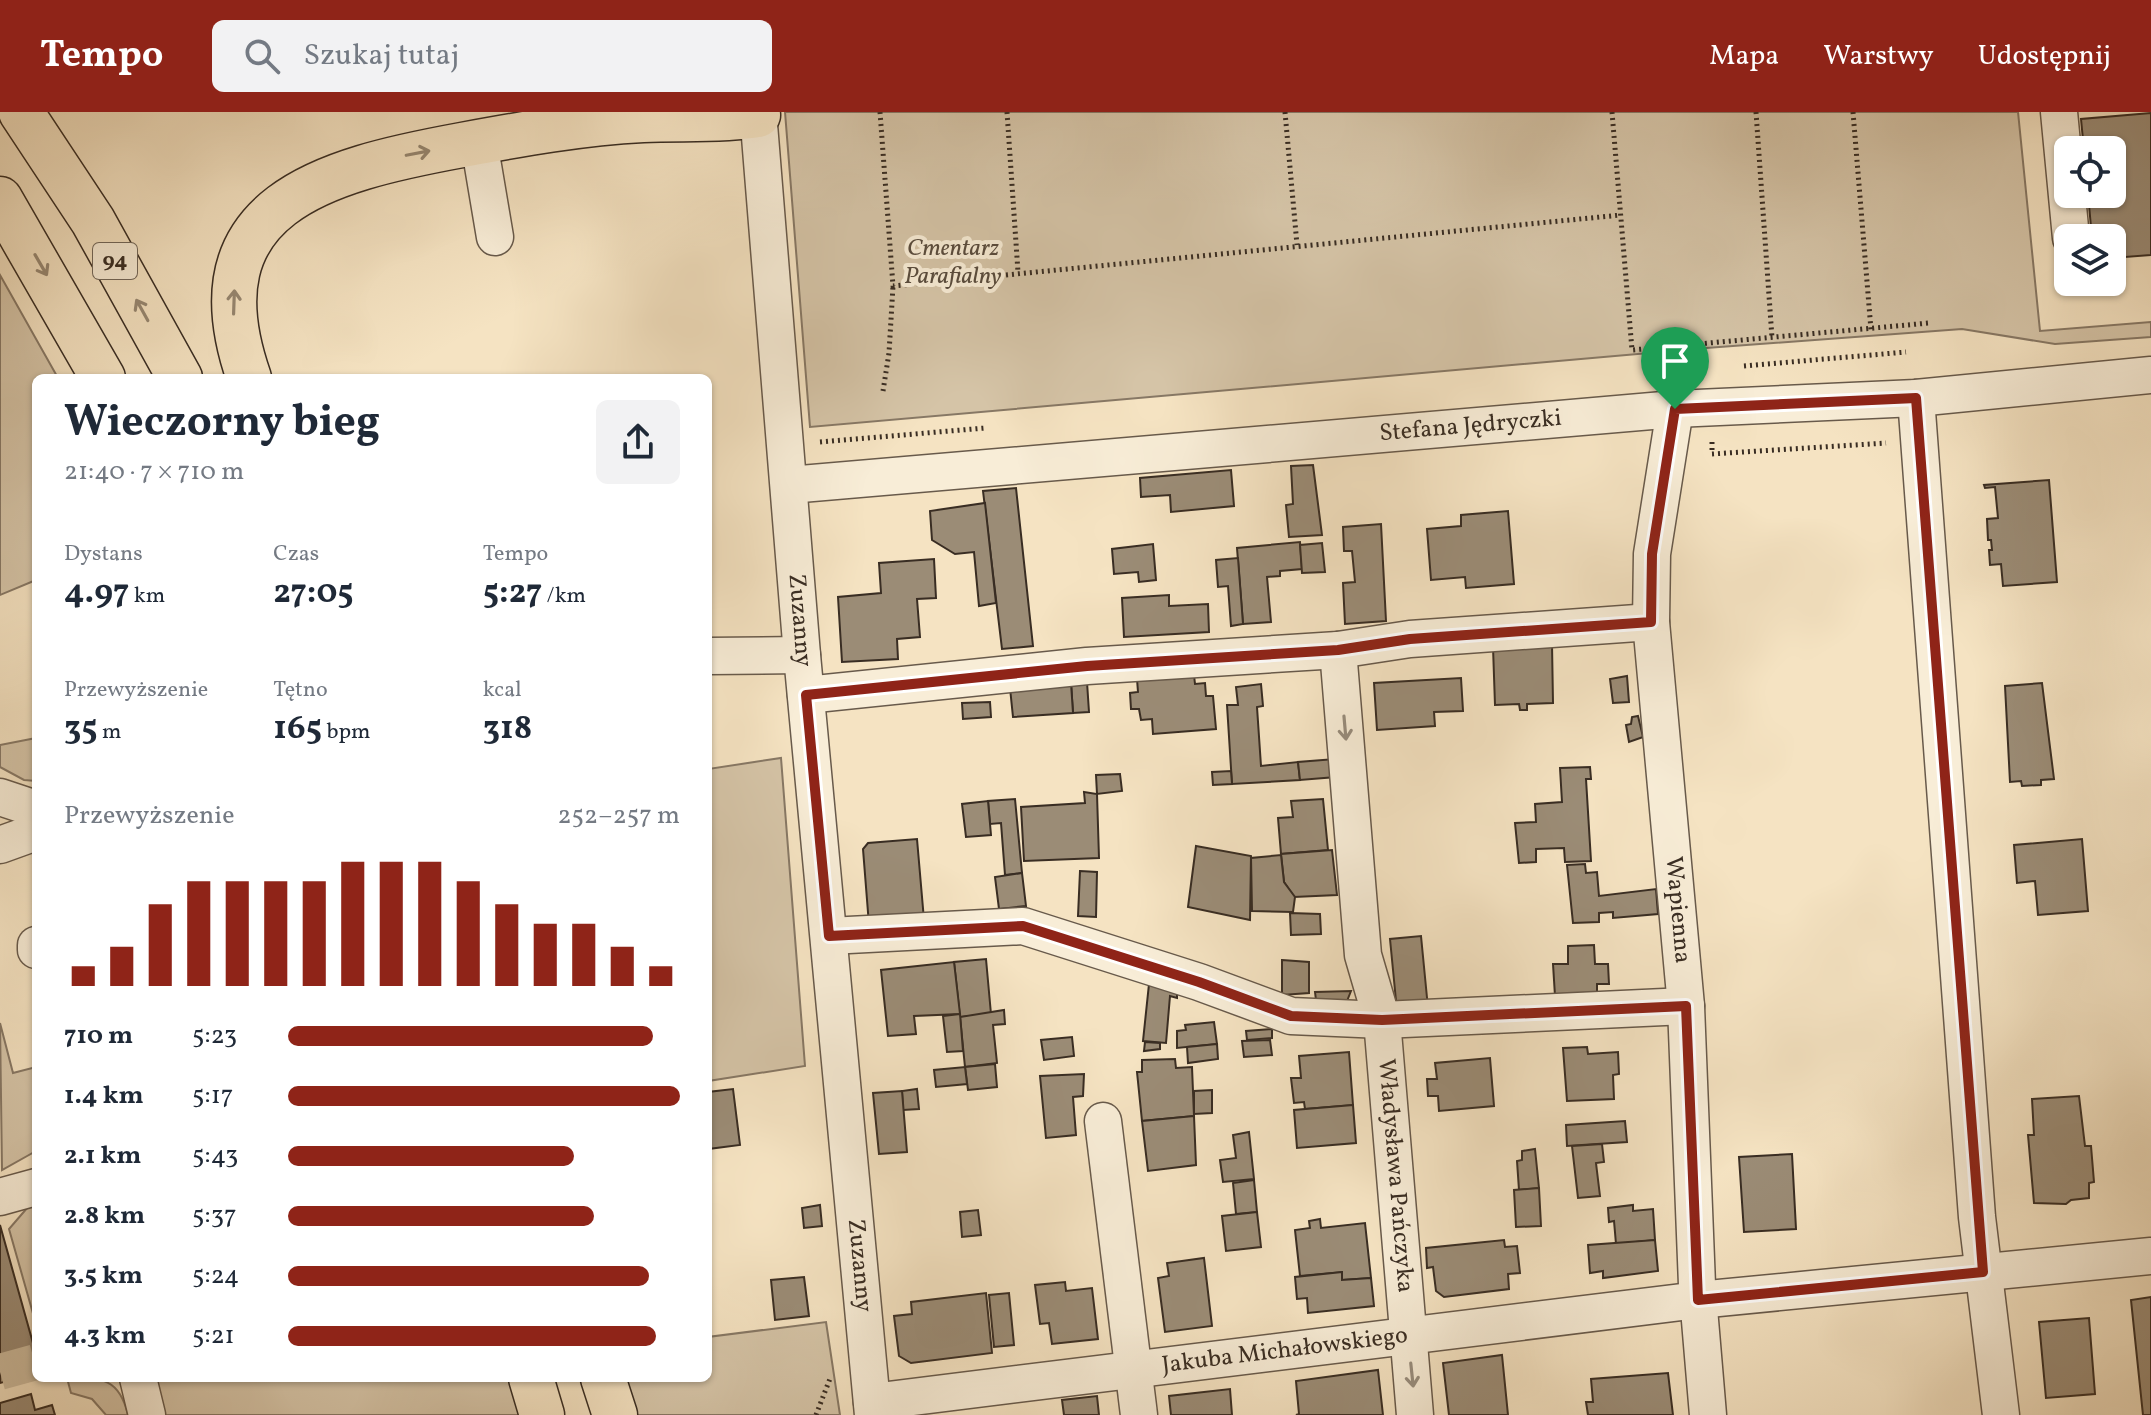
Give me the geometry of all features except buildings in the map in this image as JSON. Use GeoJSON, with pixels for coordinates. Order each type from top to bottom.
{"type":"FeatureCollection","features":[{"type":"Feature","properties":{"kind":"main road","name":"94"},"geometry":{"type":"LineString","coordinates":[[21,112],[39,130],[178,374]]}},
{"type":"Feature","properties":{"kind":"main road"},"geometry":{"type":"LineString","coordinates":[[248,374],[236,343],[234,290],[243,256],[269,215],[309,186],[338,174],[479,142],[615,123],[758,114]]}},
{"type":"Feature","properties":{"kind":"main road"},"geometry":{"type":"LineString","coordinates":[[0,199],[101,374]]}},
{"type":"Feature","properties":{"kind":"main road"},"geometry":{"type":"LineString","coordinates":[[532,1382],[542,1415]]}},
{"type":"Feature","properties":{"kind":"main road"},"geometry":{"type":"LineString","coordinates":[[604,1382],[615,1415]]}},
{"type":"Feature","properties":{"kind":"street"},"geometry":{"type":"LineString","coordinates":[[2059,112],[2070,224]]}},
{"type":"Feature","properties":{"kind":"street","name":"Zuzanny"},"geometry":{"type":"LineString","coordinates":[[758,114],[802,655],[872,1409]]}},
{"type":"Feature","properties":{"kind":"street"},"geometry":{"type":"LineString","coordinates":[[479,142],[495,237]]}},
{"type":"Feature","properties":{"kind":"street","name":"Stefana Jędryczki"},"geometry":{"type":"LineString","coordinates":[[789,485],[1675,409],[1916,398],[2151,375]]}},
{"type":"Feature","properties":{"kind":"street"},"geometry":{"type":"LineString","coordinates":[[1916,398],[1983,1272],[2001,1415]]}},
{"type":"Feature","properties":{"kind":"street","name":"Wapienna"},"geometry":{"type":"LineString","coordinates":[[1675,409],[1652,554],[1651,622],[1686,1006],[1698,1300],[1708,1415]]}},
{"type":"Feature","properties":{"kind":"street"},"geometry":{"type":"LineString","coordinates":[[806,695],[1087,666],[1338,650],[1438,637],[1651,622]]}},
{"type":"Feature","properties":{"kind":"street","name":"Władysława Pańczyka"},"geometry":{"type":"LineString","coordinates":[[1338,650],[1363,955],[1382,1020],[1415,1415]]}},
{"type":"Feature","properties":{"kind":"street"},"geometry":{"type":"LineString","coordinates":[[712,656],[802,655]]}},
{"type":"Feature","properties":{"kind":"street"},"geometry":{"type":"LineString","coordinates":[[0,797],[32,808]]}},
{"type":"Feature","properties":{"kind":"street"},"geometry":{"type":"LineString","coordinates":[[0,845],[32,833]]}},
{"type":"Feature","properties":{"kind":"street"},"geometry":{"type":"LineString","coordinates":[[829,936],[1023,926],[1199,982],[1291,1016],[1382,1020],[1686,1006]]}},
{"type":"Feature","properties":{"kind":"street"},"geometry":{"type":"LineString","coordinates":[[1103,1121],[1139,1415]]}},
{"type":"Feature","properties":{"kind":"street"},"geometry":{"type":"LineString","coordinates":[[0,1197],[32,1188]]}},
{"type":"Feature","properties":{"kind":"street","name":"Jakuba Michałowskiego"},"geometry":{"type":"LineString","coordinates":[[872,1409],[1698,1300],[2151,1256]]}},
{"type":"Feature","properties":{"kind":"street"},"geometry":{"type":"LineString","coordinates":[[139,1382],[147,1415]]}},
{"type":"Feature","properties":{"kind":"path"},"geometry":{"type":"LineString","coordinates":[[880,112],[893,286],[883,391]]}},
{"type":"Feature","properties":{"kind":"path"},"geometry":{"type":"LineString","coordinates":[[1007,112],[1018,272]]}},
{"type":"Feature","properties":{"kind":"path"},"geometry":{"type":"LineString","coordinates":[[1285,112],[1297,245]]}},
{"type":"Feature","properties":{"kind":"path"},"geometry":{"type":"LineString","coordinates":[[1612,112],[1632,350],[1929,323]]}},
{"type":"Feature","properties":{"kind":"path"},"geometry":{"type":"LineString","coordinates":[[1756,112],[1772,338]]}},
{"type":"Feature","properties":{"kind":"path"},"geometry":{"type":"LineString","coordinates":[[1853,112],[1871,330]]}},
{"type":"Feature","properties":{"kind":"path"},"geometry":{"type":"LineString","coordinates":[[893,286],[1621,215]]}},
{"type":"Feature","properties":{"kind":"path"},"geometry":{"type":"LineString","coordinates":[[816,1415],[832,1373]]}},
{"type":"Feature","properties":{"kind":"green space","name":"Cmentarz Parafialny"},"geometry":{"type":"Polygon","coordinates":[[[785,112],[2018,112],[2040,331],[2151,322],[2151,337],[2055,344],[1962,329],[1706,348],[810,427],[785,112]]]}},
{"type":"Feature","properties":{"kind":"green space"},"geometry":{"type":"Polygon","coordinates":[[[0,275],[56,374],[32,374],[32,582],[0,595],[0,275]]]}},
{"type":"Feature","properties":{"kind":"green space"},"geometry":{"type":"Polygon","coordinates":[[[32,739],[32,781],[24,780],[0,767],[0,745],[32,739]]]}},
{"type":"Feature","properties":{"kind":"green space"},"geometry":{"type":"Polygon","coordinates":[[[781,758],[805,1066],[712,1080],[712,768],[781,758]]]}},
{"type":"Feature","properties":{"kind":"green space"},"geometry":{"type":"Polygon","coordinates":[[[0,1023],[13,1073],[32,1068],[32,1153],[2,1170],[0,1023]]]}},
{"type":"Feature","properties":{"kind":"green space"},"geometry":{"type":"Polygon","coordinates":[[[32,1206],[32,1310],[9,1229],[32,1206]]]}},
{"type":"Feature","properties":{"kind":"green space"},"geometry":{"type":"Polygon","coordinates":[[[826,1322],[840,1415],[629,1415],[619,1382],[712,1382],[712,1336],[826,1322]]]}},
{"type":"Feature","properties":{"kind":"green space"},"geometry":{"type":"Polygon","coordinates":[[[68,1382],[107,1382],[119,1393],[128,1415],[106,1415],[92,1399],[71,1393],[68,1382]]]}},
{"type":"Feature","properties":{"kind":"green space"},"geometry":{"type":"Polygon","coordinates":[[[157,1382],[511,1382],[523,1415],[165,1415],[157,1382]]]}},
{"type":"Feature","properties":{"kind":"tunnel"},"geometry":{"type":"LineString","coordinates":[[0,1372],[32,1363]]}},
{"type":"Feature","properties":{"kind":"route"},"geometry":{"type":"LineString","coordinates":[[1916,398],[1983,1272],[1698,1300],[1686,1006],[1382,1020],[1291,1016],[1199,982],[1023,926],[829,936],[806,695],[1087,666],[1338,650],[1410,639],[1651,622],[1652,554],[1675,409],[1916,398]]}}]}
